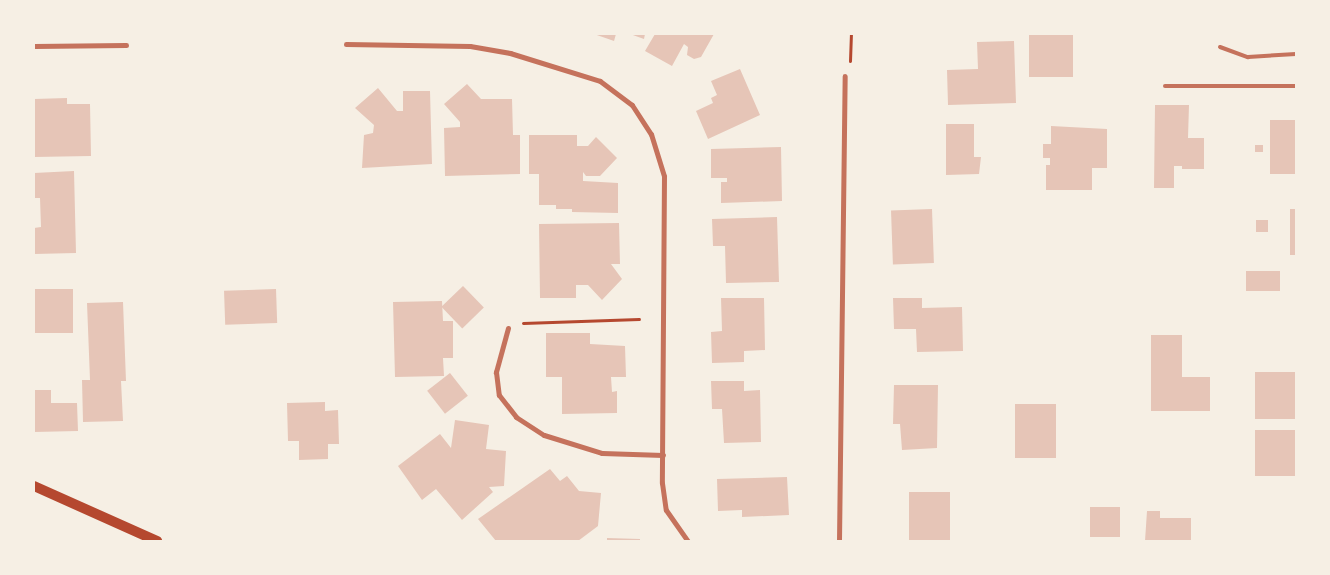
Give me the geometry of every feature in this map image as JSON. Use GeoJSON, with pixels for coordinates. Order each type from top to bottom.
{"type":"FeatureCollection","features":[{"type":"Feature","properties":{"kind":"main road"},"geometry":{"type":"LineString","coordinates":[[34,486],[157,541]]}},
{"type":"Feature","properties":{"kind":"street"},"geometry":{"type":"LineString","coordinates":[[346,44],[470,46],[510,53],[600,81],[632,105],[651,134],[664,176],[662,483],[666,510],[688,541]]}},
{"type":"Feature","properties":{"kind":"street"},"geometry":{"type":"LineString","coordinates":[[34,46],[126,45]]}},
{"type":"Feature","properties":{"kind":"street"},"geometry":{"type":"LineString","coordinates":[[839,541],[844,76]]}},
{"type":"Feature","properties":{"kind":"street"},"geometry":{"type":"LineString","coordinates":[[508,328],[496,372],[499,395],[516,416],[544,435],[602,453],[662,455]]}},
{"type":"Feature","properties":{"kind":"lane"},"geometry":{"type":"LineString","coordinates":[[1220,47],[1248,57],[1296,54]]}},
{"type":"Feature","properties":{"kind":"lane"},"geometry":{"type":"LineString","coordinates":[[1165,86],[1296,86]]}},
{"type":"Feature","properties":{"kind":"path"},"geometry":{"type":"LineString","coordinates":[[844,76],[850,65],[851,34]]}},
{"type":"Feature","properties":{"kind":"path"},"geometry":{"type":"LineString","coordinates":[[508,328],[524,322],[556,324],[639,319]]}},
{"type":"Feature","properties":{"kind":"building"},"geometry":{"type":"Polygon","coordinates":[[[594,34],[616,34],[614,41],[594,34]]]}},
{"type":"Feature","properties":{"kind":"building"},"geometry":{"type":"Polygon","coordinates":[[[630,34],[645,34],[644,39],[630,34]]]}},
{"type":"Feature","properties":{"kind":"building"},"geometry":{"type":"Polygon","coordinates":[[[655,34],[714,34],[701,57],[694,59],[687,55],[688,47],[684,44],[672,66],[645,51],[655,34]]]}},
{"type":"Feature","properties":{"kind":"building"},"geometry":{"type":"Polygon","coordinates":[[[1029,34],[1073,34],[1073,77],[1029,77],[1029,34]]]}},
{"type":"Feature","properties":{"kind":"building"},"geometry":{"type":"Polygon","coordinates":[[[1014,41],[1016,103],[948,105],[947,70],[978,69],[977,42],[1014,41]]]}},
{"type":"Feature","properties":{"kind":"building"},"geometry":{"type":"Polygon","coordinates":[[[740,69],[760,115],[708,139],[696,111],[713,103],[711,98],[717,95],[711,81],[740,69]]]}},
{"type":"Feature","properties":{"kind":"building"},"geometry":{"type":"Polygon","coordinates":[[[467,84],[481,99],[512,99],[513,135],[520,135],[520,174],[445,176],[444,128],[460,127],[460,122],[444,104],[467,84]]]}},
{"type":"Feature","properties":{"kind":"building"},"geometry":{"type":"Polygon","coordinates":[[[378,88],[397,111],[403,111],[403,91],[430,91],[432,164],[362,168],[364,135],[373,133],[374,125],[355,108],[378,88]]]}},
{"type":"Feature","properties":{"kind":"building"},"geometry":{"type":"Polygon","coordinates":[[[67,98],[67,104],[90,104],[91,156],[34,157],[34,99],[67,98]]]}},
{"type":"Feature","properties":{"kind":"building"},"geometry":{"type":"Polygon","coordinates":[[[1155,105],[1189,105],[1188,138],[1204,138],[1204,169],[1182,169],[1182,166],[1174,166],[1174,188],[1154,188],[1155,105]]]}},
{"type":"Feature","properties":{"kind":"building"},"geometry":{"type":"Polygon","coordinates":[[[1270,120],[1296,120],[1296,174],[1270,174],[1270,120]]]}},
{"type":"Feature","properties":{"kind":"building"},"geometry":{"type":"Polygon","coordinates":[[[946,124],[974,124],[974,157],[981,157],[979,174],[946,175],[946,124]]]}},
{"type":"Feature","properties":{"kind":"building"},"geometry":{"type":"Polygon","coordinates":[[[1051,126],[1107,129],[1107,168],[1092,168],[1092,190],[1046,190],[1046,165],[1050,165],[1050,158],[1043,158],[1043,144],[1051,144],[1051,126]]]}},
{"type":"Feature","properties":{"kind":"building"},"geometry":{"type":"Polygon","coordinates":[[[529,135],[577,135],[577,146],[588,146],[596,137],[617,158],[600,176],[586,176],[583,172],[583,181],[618,183],[618,213],[572,212],[572,209],[556,209],[556,205],[539,205],[539,174],[529,174],[529,135]]]}},
{"type":"Feature","properties":{"kind":"building"},"geometry":{"type":"Polygon","coordinates":[[[1255,145],[1263,145],[1263,152],[1255,152],[1255,145]]]}},
{"type":"Feature","properties":{"kind":"building"},"geometry":{"type":"Polygon","coordinates":[[[781,147],[782,201],[721,203],[721,182],[727,182],[727,178],[711,178],[711,149],[781,147]]]}},
{"type":"Feature","properties":{"kind":"building"},"geometry":{"type":"Polygon","coordinates":[[[74,171],[76,253],[34,254],[34,228],[41,227],[40,198],[34,198],[34,173],[74,171]]]}},
{"type":"Feature","properties":{"kind":"building"},"geometry":{"type":"Polygon","coordinates":[[[932,209],[934,263],[893,264],[891,210],[932,209]]]}},
{"type":"Feature","properties":{"kind":"building"},"geometry":{"type":"Polygon","coordinates":[[[1290,209],[1296,209],[1296,255],[1290,255],[1290,209]]]}},
{"type":"Feature","properties":{"kind":"building"},"geometry":{"type":"Polygon","coordinates":[[[777,217],[779,282],[726,283],[725,246],[713,246],[712,219],[777,217]]]}},
{"type":"Feature","properties":{"kind":"building"},"geometry":{"type":"Polygon","coordinates":[[[1256,220],[1268,220],[1268,232],[1256,232],[1256,220]]]}},
{"type":"Feature","properties":{"kind":"building"},"geometry":{"type":"Polygon","coordinates":[[[619,223],[620,264],[611,264],[622,279],[602,300],[588,285],[576,285],[576,298],[540,298],[539,224],[619,223]]]}},
{"type":"Feature","properties":{"kind":"building"},"geometry":{"type":"Polygon","coordinates":[[[1246,271],[1280,271],[1280,291],[1246,291],[1246,271]]]}},
{"type":"Feature","properties":{"kind":"building"},"geometry":{"type":"Polygon","coordinates":[[[463,286],[484,308],[462,328],[441,307],[463,286]]]}},
{"type":"Feature","properties":{"kind":"building"},"geometry":{"type":"Polygon","coordinates":[[[34,289],[73,289],[73,333],[34,333],[34,289]]]}},
{"type":"Feature","properties":{"kind":"building"},"geometry":{"type":"Polygon","coordinates":[[[276,289],[277,323],[225,325],[224,291],[276,289]]]}},
{"type":"Feature","properties":{"kind":"building"},"geometry":{"type":"Polygon","coordinates":[[[721,298],[764,298],[765,350],[744,351],[744,362],[712,363],[711,332],[722,331],[721,298]]]}},
{"type":"Feature","properties":{"kind":"building"},"geometry":{"type":"Polygon","coordinates":[[[893,298],[922,298],[922,308],[962,307],[963,351],[917,352],[916,329],[894,329],[893,298]]]}},
{"type":"Feature","properties":{"kind":"building"},"geometry":{"type":"Polygon","coordinates":[[[442,301],[443,321],[453,321],[453,358],[443,358],[444,376],[395,377],[393,302],[442,301]]]}},
{"type":"Feature","properties":{"kind":"building"},"geometry":{"type":"Polygon","coordinates":[[[123,302],[126,381],[121,381],[123,421],[83,422],[82,380],[90,380],[87,303],[123,302]]]}},
{"type":"Feature","properties":{"kind":"building"},"geometry":{"type":"Polygon","coordinates":[[[546,333],[590,333],[590,344],[625,346],[626,377],[611,377],[612,392],[617,391],[617,413],[562,414],[562,377],[546,377],[546,333]]]}},
{"type":"Feature","properties":{"kind":"building"},"geometry":{"type":"Polygon","coordinates":[[[1151,335],[1182,335],[1182,377],[1210,377],[1210,411],[1151,411],[1151,335]]]}},
{"type":"Feature","properties":{"kind":"building"},"geometry":{"type":"Polygon","coordinates":[[[1255,372],[1296,372],[1296,419],[1255,419],[1255,372]]]}},
{"type":"Feature","properties":{"kind":"building"},"geometry":{"type":"Polygon","coordinates":[[[450,373],[468,396],[445,414],[427,391],[450,373]]]}},
{"type":"Feature","properties":{"kind":"building"},"geometry":{"type":"Polygon","coordinates":[[[711,381],[744,381],[744,391],[760,390],[761,442],[724,443],[722,409],[712,409],[711,381]]]}},
{"type":"Feature","properties":{"kind":"building"},"geometry":{"type":"Polygon","coordinates":[[[894,385],[938,385],[937,448],[902,450],[900,424],[893,424],[894,385]]]}},
{"type":"Feature","properties":{"kind":"building"},"geometry":{"type":"Polygon","coordinates":[[[34,390],[51,390],[51,403],[77,403],[78,431],[34,432],[34,390]]]}},
{"type":"Feature","properties":{"kind":"building"},"geometry":{"type":"Polygon","coordinates":[[[325,402],[325,411],[338,410],[339,444],[328,444],[328,459],[299,460],[299,441],[288,441],[287,403],[325,402]]]}},
{"type":"Feature","properties":{"kind":"building"},"geometry":{"type":"Polygon","coordinates":[[[1015,404],[1056,404],[1056,458],[1015,458],[1015,404]]]}},
{"type":"Feature","properties":{"kind":"building"},"geometry":{"type":"Polygon","coordinates":[[[455,420],[489,425],[486,449],[506,451],[504,486],[489,487],[493,492],[462,520],[436,489],[422,500],[398,466],[440,434],[451,448],[455,420]]]}},
{"type":"Feature","properties":{"kind":"building"},"geometry":{"type":"Polygon","coordinates":[[[1255,430],[1296,430],[1296,476],[1255,476],[1255,430]]]}},
{"type":"Feature","properties":{"kind":"building"},"geometry":{"type":"Polygon","coordinates":[[[550,469],[560,481],[567,476],[579,491],[601,493],[598,526],[578,541],[496,541],[478,519],[550,469]]]}},
{"type":"Feature","properties":{"kind":"building"},"geometry":{"type":"Polygon","coordinates":[[[787,477],[789,515],[742,517],[742,510],[718,511],[717,479],[787,477]]]}},
{"type":"Feature","properties":{"kind":"building"},"geometry":{"type":"Polygon","coordinates":[[[909,492],[950,492],[950,541],[909,541],[909,492]]]}},
{"type":"Feature","properties":{"kind":"building"},"geometry":{"type":"Polygon","coordinates":[[[1090,507],[1120,507],[1120,537],[1090,537],[1090,507]]]}},
{"type":"Feature","properties":{"kind":"building"},"geometry":{"type":"Polygon","coordinates":[[[1147,511],[1160,511],[1160,518],[1191,518],[1191,541],[1145,541],[1147,511]]]}},
{"type":"Feature","properties":{"kind":"building"},"geometry":{"type":"Polygon","coordinates":[[[607,538],[640,539],[640,541],[607,541],[607,538]]]}}]}
